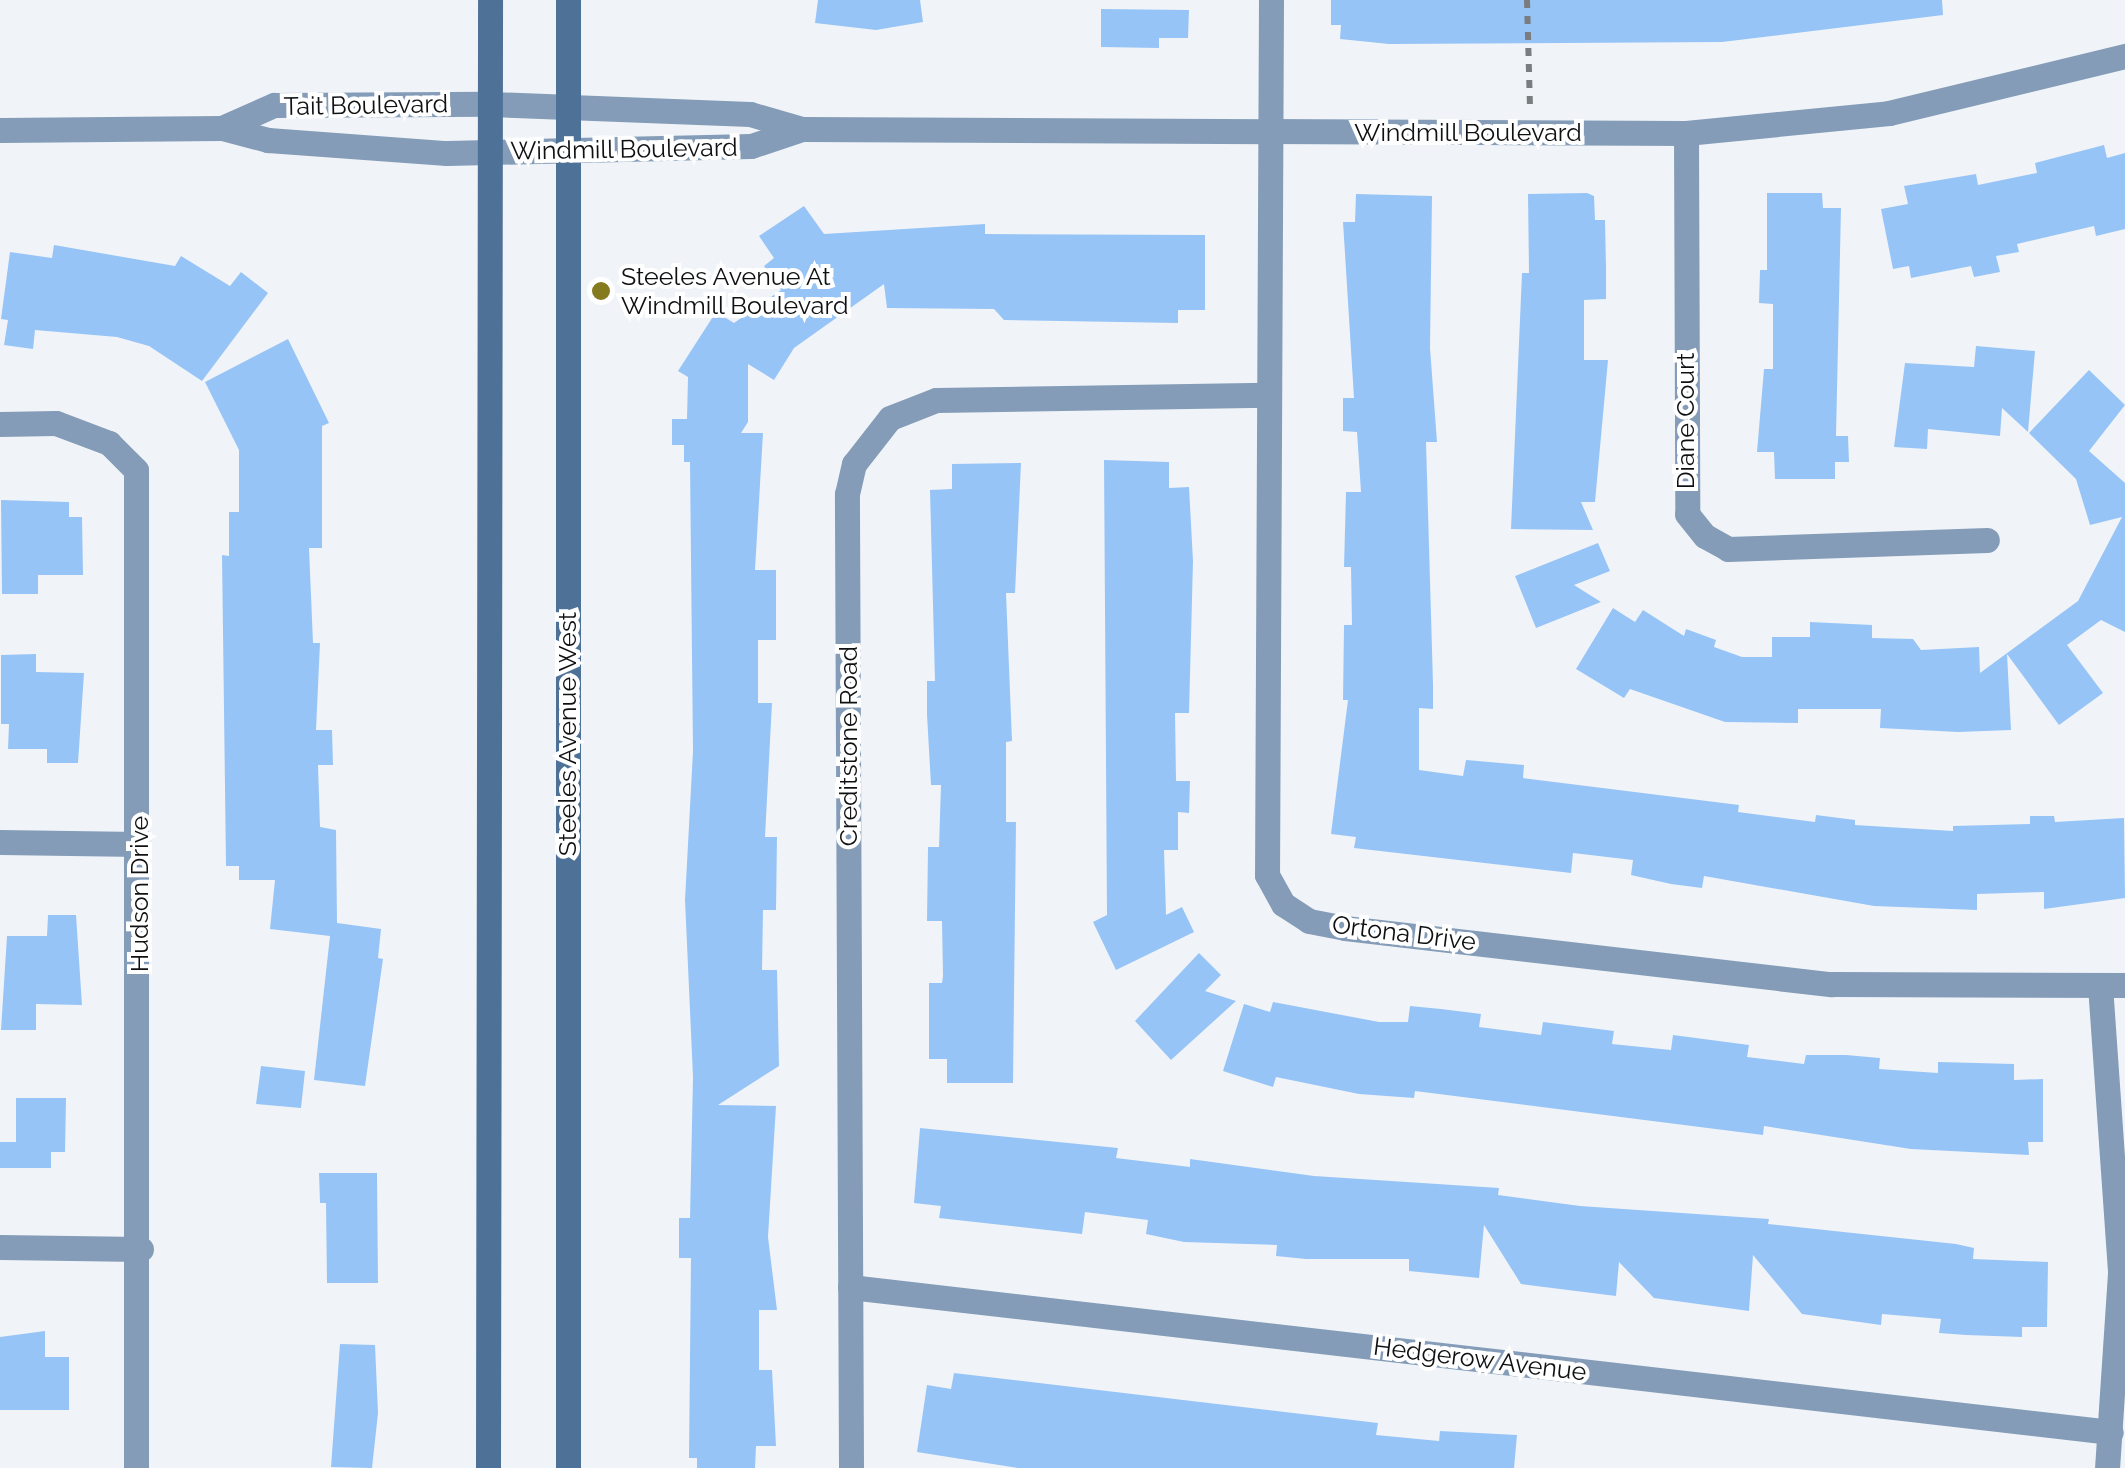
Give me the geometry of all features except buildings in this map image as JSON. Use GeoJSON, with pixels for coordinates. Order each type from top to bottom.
{"type":"FeatureCollection","features":[{"type":"Feature","properties":{"kind":"main road"},"geometry":{"type":"LineString","coordinates":[[488,1468],[492,152],[503,104],[490,0]]}},
{"type":"Feature","properties":{"kind":"main road","name":"Steeles Avenue West"},"geometry":{"type":"LineString","coordinates":[[568,0],[568,1468]]}},
{"type":"Feature","properties":{"kind":"street","name":"Ortona Drive"},"geometry":{"type":"LineString","coordinates":[[1270,0],[1267,875],[1284,904],[1309,920],[1345,928],[1832,984],[2112,985]]}},
{"type":"Feature","properties":{"kind":"street","name":"Windmill Boulevard"},"geometry":{"type":"LineString","coordinates":[[503,104],[750,114],[802,129],[1686,133],[1889,113],[2125,56]]}},
{"type":"Feature","properties":{"kind":"street","name":"Tait Boulevard"},"geometry":{"type":"LineString","coordinates":[[222,128],[274,105],[503,104]]}},
{"type":"Feature","properties":{"kind":"street","name":"Tait Boulevard"},"geometry":{"type":"LineString","coordinates":[[0,130],[222,128],[268,140],[443,152]]}},
{"type":"Feature","properties":{"kind":"street","name":"Windmill Boulevard"},"geometry":{"type":"LineString","coordinates":[[443,152],[751,146],[802,129]]}},
{"type":"Feature","properties":{"kind":"street","name":"Diane Court"},"geometry":{"type":"LineString","coordinates":[[1686,133],[1688,514],[1705,536],[1728,549],[1987,540]]}},
{"type":"Feature","properties":{"kind":"street","name":"Creditstone Road"},"geometry":{"type":"LineString","coordinates":[[851,1468],[847,494],[854,464],[890,418],[936,400],[1266,395]]}},
{"type":"Feature","properties":{"kind":"street","name":"Hudson Drive"},"geometry":{"type":"LineString","coordinates":[[0,424],[56,423],[108,443],[136,470],[141,1249],[136,1468]]}},
{"type":"Feature","properties":{"kind":"street"},"geometry":{"type":"LineString","coordinates":[[0,842],[138,844]]}},
{"type":"Feature","properties":{"kind":"street"},"geometry":{"type":"LineString","coordinates":[[2107,1468],[2118,1219],[2112,985]]}},
{"type":"Feature","properties":{"kind":"street"},"geometry":{"type":"LineString","coordinates":[[0,1247],[141,1249]]}},
{"type":"Feature","properties":{"kind":"street","name":"Hedgerow Avenue"},"geometry":{"type":"LineString","coordinates":[[850,1287],[2111,1432]]}},
{"type":"Feature","properties":{"kind":"path"},"geometry":{"type":"LineString","coordinates":[[1526,0],[1531,132]]}},
{"type":"Feature","properties":{"kind":"place","name":"Steeles Avenue At Windmill Boulevard"},"geometry":{"type":"Point","coordinates":[601,291]}}]}
